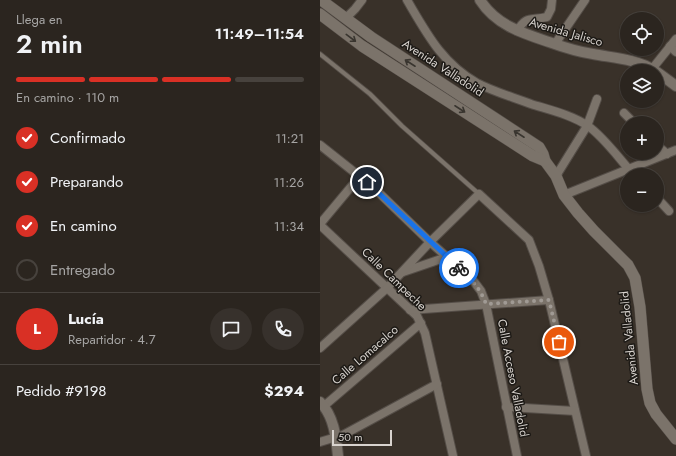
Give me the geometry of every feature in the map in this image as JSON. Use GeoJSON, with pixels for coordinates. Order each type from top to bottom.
{"type":"FeatureCollection","features":[{"type":"Feature","properties":{"kind":"main road","name":"Avenida Valladolid"},"geometry":{"type":"LineString","coordinates":[[321,0],[370,37],[539,147],[545,161],[556,176],[564,195],[594,231],[628,265],[635,278],[640,307],[647,389],[650,403],[656,414],[676,439]]}},
{"type":"Feature","properties":{"kind":"main road","name":"Avenida Valladolid"},"geometry":{"type":"LineString","coordinates":[[320,14],[369,50],[533,156],[545,161]]}},
{"type":"Feature","properties":{"kind":"street"},"geometry":{"type":"LineString","coordinates":[[346,18],[362,0]]}},
{"type":"Feature","properties":{"kind":"street"},"geometry":{"type":"LineString","coordinates":[[407,0],[429,38],[438,50],[466,76],[488,88],[573,119],[587,126],[595,132],[627,168]]}},
{"type":"Feature","properties":{"kind":"street","name":"Avenida Jalisco"},"geometry":{"type":"LineString","coordinates":[[480,0],[490,13],[516,31],[587,53],[624,59],[641,64]]}},
{"type":"Feature","properties":{"kind":"street"},"geometry":{"type":"LineString","coordinates":[[516,31],[522,22],[529,19],[546,17],[551,9],[552,0]]}},
{"type":"Feature","properties":{"kind":"street"},"geometry":{"type":"LineString","coordinates":[[555,44],[585,0]]}},
{"type":"Feature","properties":{"kind":"street"},"geometry":{"type":"LineString","coordinates":[[659,64],[676,39]]}},
{"type":"Feature","properties":{"kind":"street"},"geometry":{"type":"LineString","coordinates":[[670,46],[676,52]]}},
{"type":"Feature","properties":{"kind":"street","name":"Avenida Jalisco"},"geometry":{"type":"LineString","coordinates":[[664,77],[676,86]]}},
{"type":"Feature","properties":{"kind":"street"},"geometry":{"type":"LineString","coordinates":[[556,176],[587,126],[596,99]]}},
{"type":"Feature","properties":{"kind":"street"},"geometry":{"type":"LineString","coordinates":[[624,113],[627,116]]}},
{"type":"Feature","properties":{"kind":"street","name":"Calle Acceso Valladolid"},"geometry":{"type":"LineString","coordinates":[[320,145],[360,176],[472,279],[481,291],[486,304],[517,456]]}},
{"type":"Feature","properties":{"kind":"street"},"geometry":{"type":"LineString","coordinates":[[639,168],[676,150]]}},
{"type":"Feature","properties":{"kind":"street"},"geometry":{"type":"LineString","coordinates":[[664,151],[667,154]]}},
{"type":"Feature","properties":{"kind":"street"},"geometry":{"type":"LineString","coordinates":[[320,225],[360,176]]}},
{"type":"Feature","properties":{"kind":"street"},"geometry":{"type":"LineString","coordinates":[[564,195],[620,176]]}},
{"type":"Feature","properties":{"kind":"street"},"geometry":{"type":"LineString","coordinates":[[320,348],[387,288],[430,242],[479,194],[529,240],[539,266],[549,300],[586,456]]}},
{"type":"Feature","properties":{"kind":"street"},"geometry":{"type":"LineString","coordinates":[[664,205],[669,210]]}},
{"type":"Feature","properties":{"kind":"street","name":"Calle Campeche"},"geometry":{"type":"LineString","coordinates":[[320,225],[410,310],[421,323],[425,333],[454,456]]}},
{"type":"Feature","properties":{"kind":"street"},"geometry":{"type":"LineString","coordinates":[[402,272],[447,257]]}},
{"type":"Feature","properties":{"kind":"street"},"geometry":{"type":"LineString","coordinates":[[410,310],[549,300]]}},
{"type":"Feature","properties":{"kind":"street","name":"Calle Lomacalco"},"geometry":{"type":"LineString","coordinates":[[322,404],[421,323]]}},
{"type":"Feature","properties":{"kind":"street"},"geometry":{"type":"LineString","coordinates":[[320,442],[343,435],[437,384]]}},
{"type":"Feature","properties":{"kind":"street"},"geometry":{"type":"LineString","coordinates":[[322,404],[334,426],[338,456]]}},
{"type":"Feature","properties":{"kind":"street"},"geometry":{"type":"LineString","coordinates":[[506,407],[575,411]]}},
{"type":"Feature","properties":{"kind":"lane"},"geometry":{"type":"LineString","coordinates":[[320,54],[370,94],[402,126],[479,194]]}},
{"type":"Feature","properties":{"kind":"way so far"},"geometry":{"type":"LineString","coordinates":[[459,268],[472,279],[481,291],[486,304],[549,300],[559,342]]}},
{"type":"Feature","properties":{"kind":"route"},"geometry":{"type":"LineString","coordinates":[[367,182],[459,268]]}}]}
